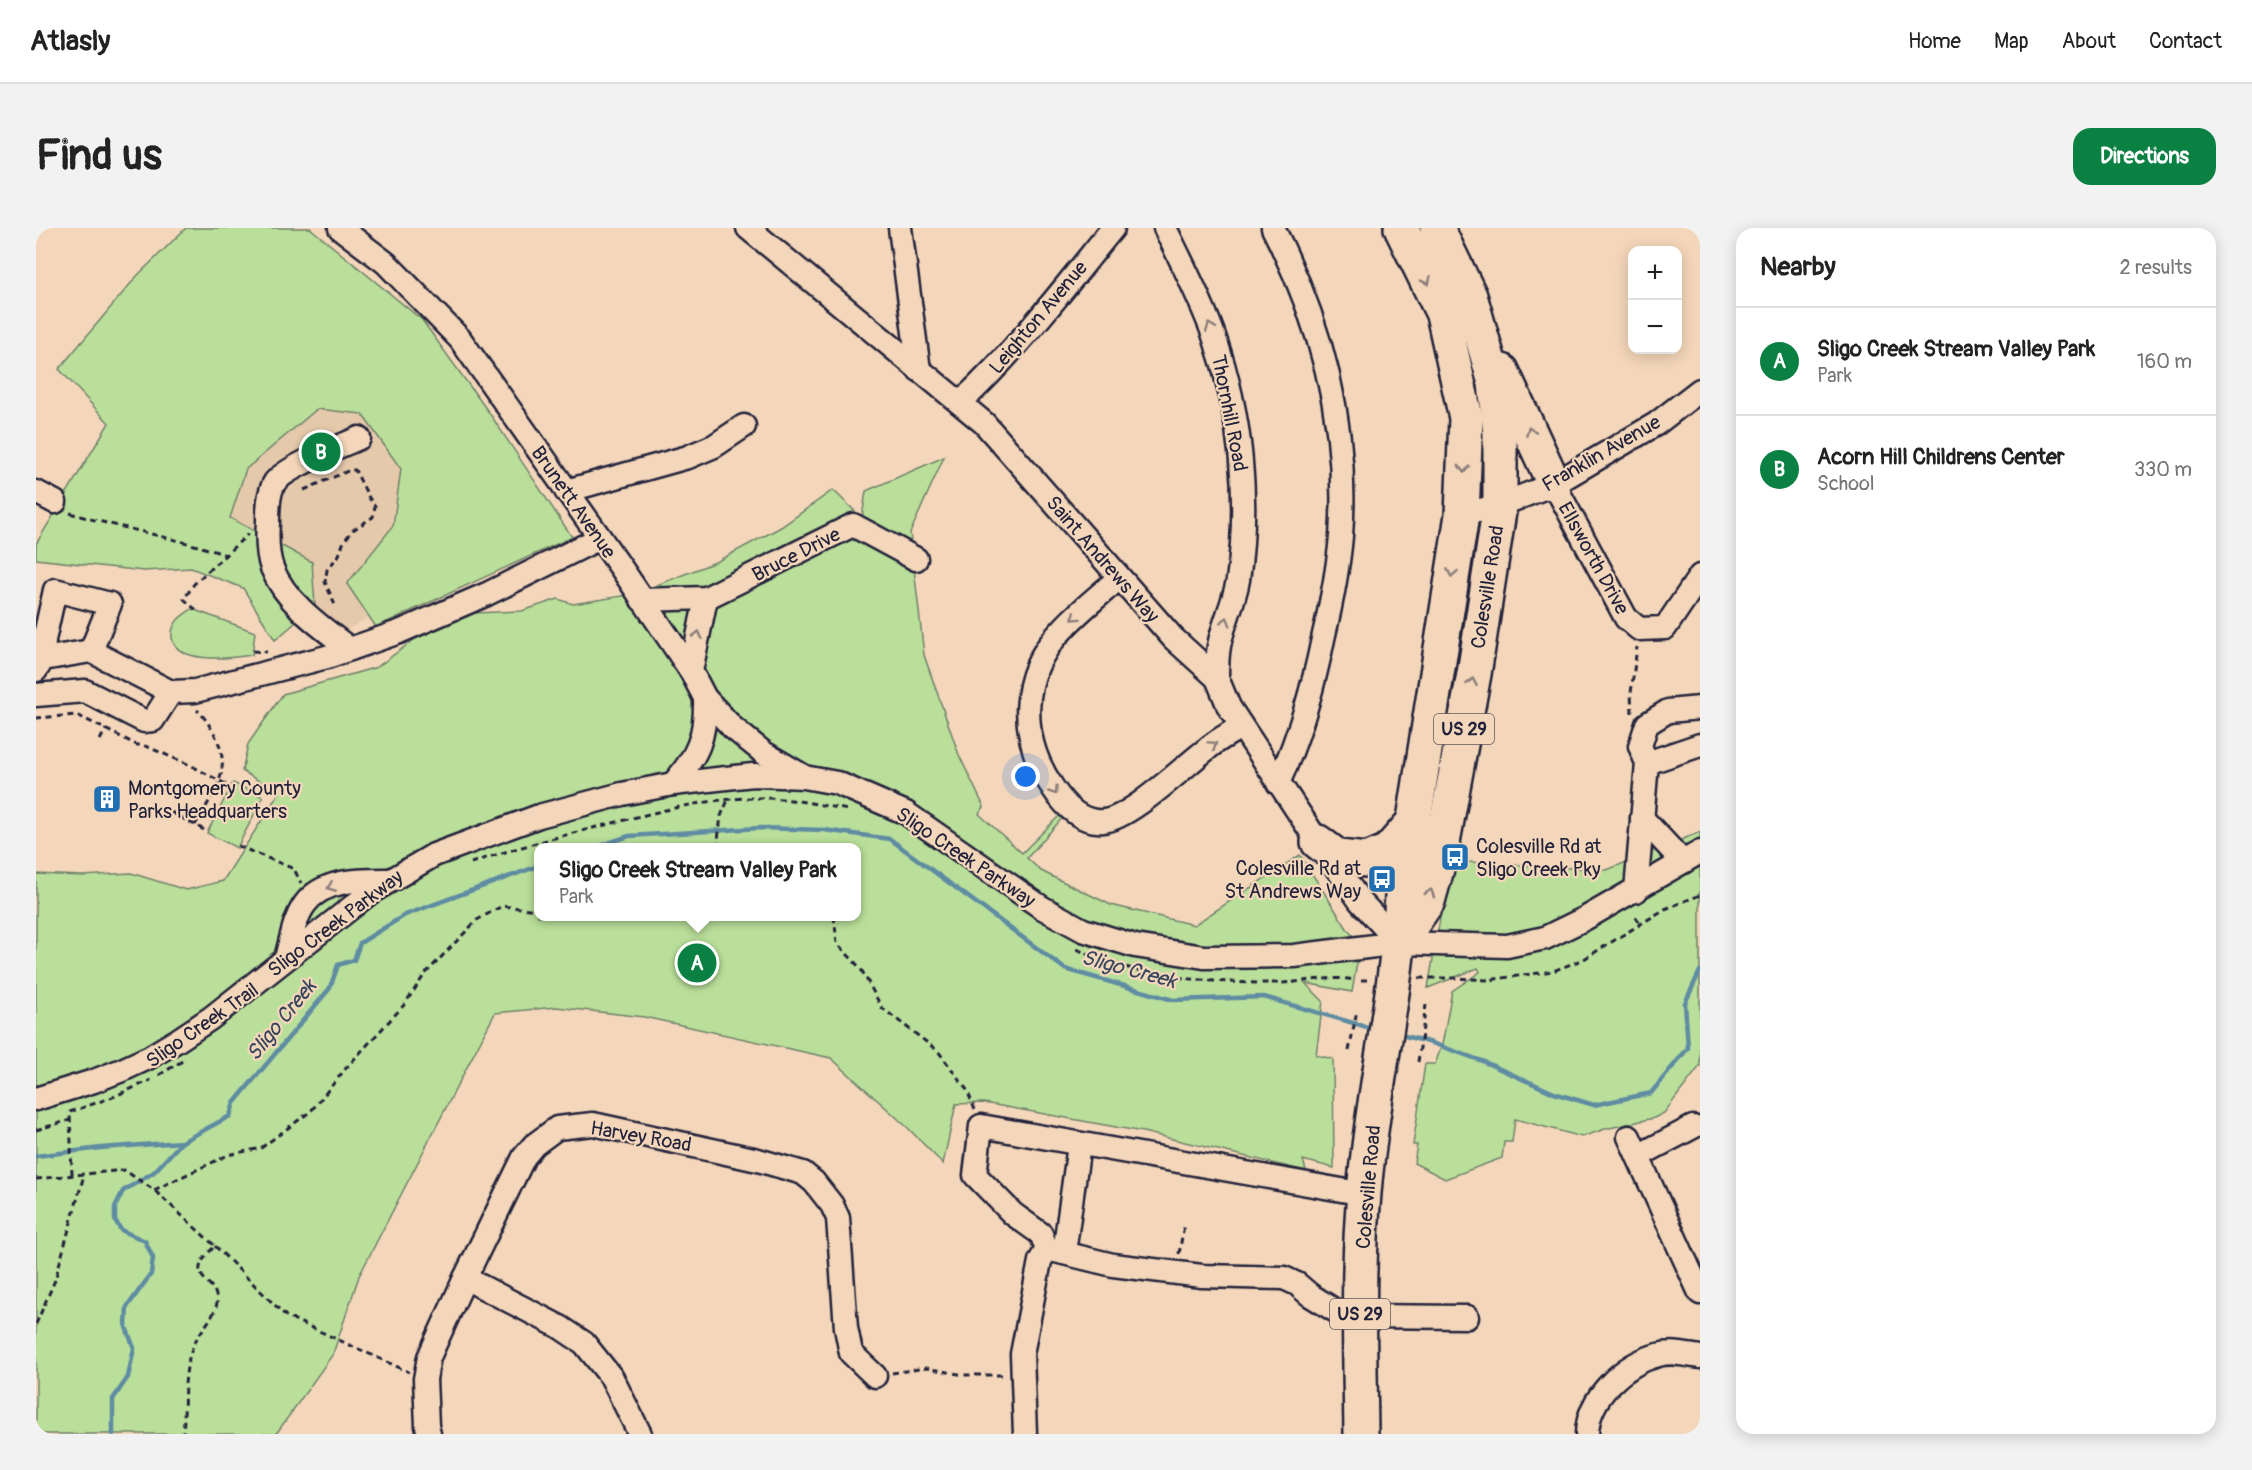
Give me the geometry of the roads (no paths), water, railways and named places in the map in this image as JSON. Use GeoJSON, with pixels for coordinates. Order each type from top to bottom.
{"type":"FeatureCollection","features":[{"type":"Feature","properties":{"kind":"highway","name":"Colesville Road"},"geometry":{"type":"LineString","coordinates":[[1399,943],[1402,896],[1462,515],[1466,418],[1443,314],[1401,228]]}},
{"type":"Feature","properties":{"kind":"highway","name":"Colesville Road"},"geometry":{"type":"LineString","coordinates":[[1361,1434],[1360,1321],[1364,1194],[1381,1054],[1372,1012],[1399,943],[1428,901],[1440,858],[1474,674],[1500,505],[1500,434],[1495,383],[1470,296],[1437,228]]}},
{"type":"Feature","properties":{"kind":"highway"},"geometry":{"type":"LineString","coordinates":[[1485,342],[1502,371],[1554,484]]}},
{"type":"Feature","properties":{"kind":"highway"},"geometry":{"type":"LineString","coordinates":[[1318,842],[1338,857],[1366,860],[1388,851],[1415,820]]}},
{"type":"Feature","properties":{"kind":"street","name":"Brunett Avenue"},"geometry":{"type":"LineString","coordinates":[[340,228],[361,236],[460,339],[691,671],[705,698],[733,728],[764,753],[804,777]]}},
{"type":"Feature","properties":{"kind":"street","name":"Saint Andrews Way"},"geometry":{"type":"LineString","coordinates":[[748,228],[984,423],[1173,638],[1217,678],[1241,726],[1318,842],[1360,901],[1399,943]]}},
{"type":"Feature","properties":{"kind":"street"},"geometry":{"type":"LineString","coordinates":[[900,228],[919,370]]}},
{"type":"Feature","properties":{"kind":"street","name":"Leighton Avenue"},"geometry":{"type":"LineString","coordinates":[[960,403],[1016,346],[1113,228]]}},
{"type":"Feature","properties":{"kind":"street","name":"Thornhill Road"},"geometry":{"type":"LineString","coordinates":[[1165,228],[1197,293],[1228,380],[1243,479],[1242,544],[1238,583],[1219,645],[1217,678]]}},
{"type":"Feature","properties":{"kind":"street"},"geometry":{"type":"LineString","coordinates":[[1273,228],[1304,292],[1319,339],[1341,445],[1342,489],[1341,537],[1333,592],[1316,675],[1287,764],[1278,783]]}},
{"type":"Feature","properties":{"kind":"street","name":"Franklin Avenue"},"geometry":{"type":"LineString","coordinates":[[1462,515],[1500,505],[1554,484],[1656,424],[1700,390]]}},
{"type":"Feature","properties":{"kind":"street"},"geometry":{"type":"LineString","coordinates":[[566,491],[688,457],[714,446],[744,426]]}},
{"type":"Feature","properties":{"kind":"street"},"geometry":{"type":"LineString","coordinates":[[350,649],[298,606],[283,588],[271,566],[268,510],[274,483],[289,471],[360,438]]}},
{"type":"Feature","properties":{"kind":"street","name":"Ellsworth Drive"},"geometry":{"type":"LineString","coordinates":[[1554,484],[1626,618],[1639,629],[1665,628],[1700,576]]}},
{"type":"Feature","properties":{"kind":"street","name":"Bruce Drive"},"geometry":{"type":"LineString","coordinates":[[642,600],[706,598],[853,525],[916,559]]}},
{"type":"Feature","properties":{"kind":"street"},"geometry":{"type":"LineString","coordinates":[[91,651],[110,604],[55,590],[39,665],[91,651],[178,692],[195,691],[350,649],[399,632],[487,594],[600,538]]}},
{"type":"Feature","properties":{"kind":"street"},"geometry":{"type":"LineString","coordinates":[[1119,578],[1060,631],[1044,653],[1031,683],[1027,716],[1032,746],[1046,779],[1063,804],[1084,819],[1104,821],[1127,812],[1209,747],[1241,726]]}},
{"type":"Feature","properties":{"kind":"street"},"geometry":{"type":"LineString","coordinates":[[691,671],[706,598]]}},
{"type":"Feature","properties":{"kind":"street"},"geometry":{"type":"LineString","coordinates":[[36,695],[85,691],[144,721],[153,720],[178,692]]}},
{"type":"Feature","properties":{"kind":"street"},"geometry":{"type":"LineString","coordinates":[[673,784],[687,768],[699,745],[706,722],[705,698]]}},
{"type":"Feature","properties":{"kind":"street"},"geometry":{"type":"LineString","coordinates":[[1636,891],[1647,763],[1640,746],[1647,724],[1668,711],[1700,708]]}},
{"type":"Feature","properties":{"kind":"street"},"geometry":{"type":"LineString","coordinates":[[1647,763],[1700,745]]}},
{"type":"Feature","properties":{"kind":"street","name":"Sligo Creek Parkway"},"geometry":{"type":"LineString","coordinates":[[36,1099],[94,1081],[150,1057],[211,1018],[388,880],[434,855],[530,820],[622,794],[673,784],[753,776],[804,777],[837,783],[906,813],[1041,908],[1083,930],[1135,946],[1204,957],[1293,956],[1399,943],[1501,946],[1545,938],[1636,891],[1692,857]]}},
{"type":"Feature","properties":{"kind":"street"},"geometry":{"type":"LineString","coordinates":[[1642,818],[1692,857]]}},
{"type":"Feature","properties":{"kind":"street"},"geometry":{"type":"LineString","coordinates":[[286,958],[297,920],[305,903],[318,892],[336,883],[388,880]]}},
{"type":"Feature","properties":{"kind":"street","name":"Harvey Road"},"geometry":{"type":"LineString","coordinates":[[429,1434],[425,1379],[429,1357],[524,1157],[534,1145],[557,1128],[593,1124],[758,1160],[803,1173],[814,1182],[832,1205],[838,1218],[846,1328],[851,1353],[875,1376]]}},
{"type":"Feature","properties":{"kind":"street"},"geometry":{"type":"LineString","coordinates":[[1050,1254],[1041,1234],[1013,1214],[975,1174],[981,1126],[1364,1194]]}},
{"type":"Feature","properties":{"kind":"street"},"geometry":{"type":"LineString","coordinates":[[1693,1127],[1633,1146],[1700,1293]]}},
{"type":"Feature","properties":{"kind":"street"},"geometry":{"type":"LineString","coordinates":[[1025,1434],[1022,1354],[1079,1145]]}},
{"type":"Feature","properties":{"kind":"street"},"geometry":{"type":"LineString","coordinates":[[1050,1254],[1113,1265],[1202,1276],[1284,1278],[1297,1284],[1319,1301],[1360,1321],[1467,1317]]}},
{"type":"Feature","properties":{"kind":"street"},"geometry":{"type":"LineString","coordinates":[[465,1278],[560,1327],[584,1343],[612,1378],[640,1434]]}},
{"type":"Feature","properties":{"kind":"street"},"geometry":{"type":"LineString","coordinates":[[1587,1434],[1593,1410],[1608,1385],[1630,1367],[1658,1354],[1676,1353],[1700,1358]]}},
{"type":"Feature","properties":{"kind":"waterway","name":"Sligo Creek"},"geometry":{"type":"LineString","coordinates":[[609,843],[629,836],[760,828],[824,830],[890,839],[1065,969],[1173,1000],[1264,997],[1374,1029]]}},
{"type":"Feature","properties":{"kind":"waterway","name":"Sligo Creek"},"geometry":{"type":"LineString","coordinates":[[36,1156],[182,1142],[230,1116],[234,1103],[330,988],[338,965],[354,960],[360,943],[405,915],[534,867]]}},
{"type":"Feature","properties":{"kind":"waterway","name":"Sligo Creek"},"geometry":{"type":"LineString","coordinates":[[1397,1034],[1432,1043],[1482,1061],[1554,1093],[1594,1105],[1651,1093],[1688,1048],[1685,1003],[1700,971]]}},
{"type":"Feature","properties":{"kind":"waterway"},"geometry":{"type":"LineString","coordinates":[[113,1434],[113,1399],[128,1377],[134,1348],[126,1327],[127,1307],[151,1274],[153,1258],[145,1241],[121,1230],[115,1220],[115,1207],[123,1191],[154,1172],[182,1142]]}},
{"type":"Feature","properties":{"kind":"place","name":"Acorn Hill Childrens Center"},"geometry":{"type":"Point","coordinates":[321,452]}},
{"type":"Feature","properties":{"kind":"place","name":"Montgomery County Parks Headquarters"},"geometry":{"type":"Point","coordinates":[107,799]}},
{"type":"Feature","properties":{"kind":"place","name":"Colesville Rd at Sligo Creek Pky"},"geometry":{"type":"Point","coordinates":[1455,857]}},
{"type":"Feature","properties":{"kind":"place","name":"Colesville Rd at St Andrews Way"},"geometry":{"type":"Point","coordinates":[1382,879]}},
{"type":"Feature","properties":{"kind":"place","name":"Sligo Creek Stream Valley Park"},"geometry":{"type":"Point","coordinates":[697,963]}}]}
